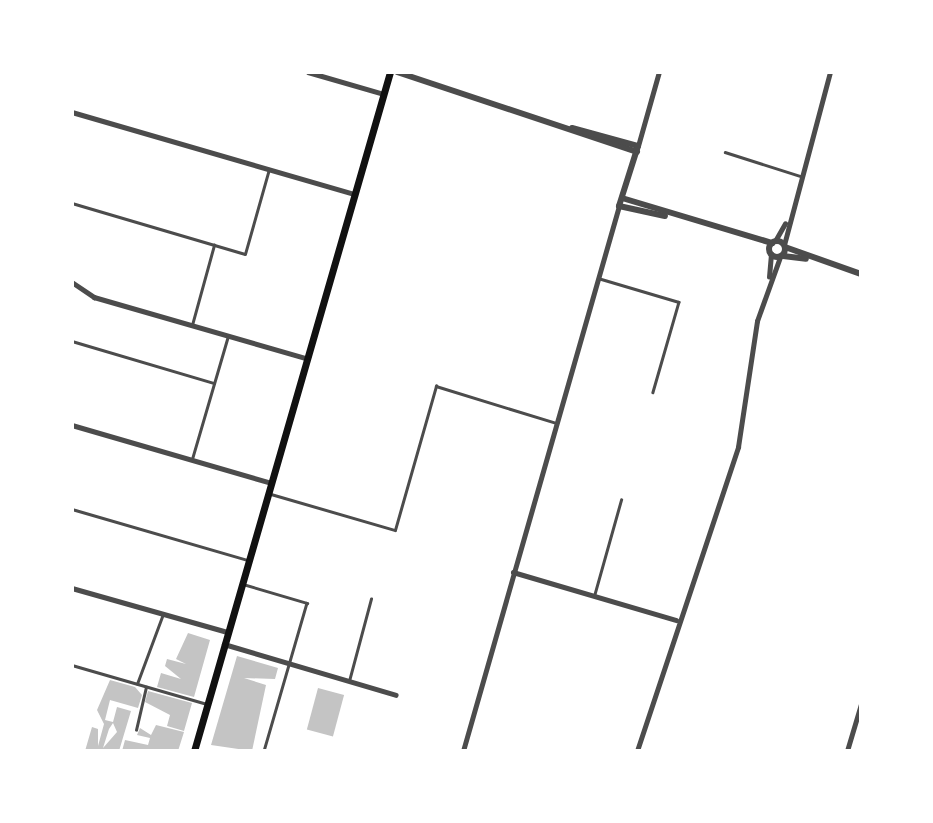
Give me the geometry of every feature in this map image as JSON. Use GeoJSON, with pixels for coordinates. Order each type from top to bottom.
{"type":"FeatureCollection","features":[{"type":"Feature","properties":{"kind":"main road"},"geometry":{"type":"LineString","coordinates":[[194,751],[390,72]]}},
{"type":"Feature","properties":{"kind":"street"},"geometry":{"type":"LineString","coordinates":[[308,72],[384,94]]}},
{"type":"Feature","properties":{"kind":"street"},"geometry":{"type":"LineString","coordinates":[[397,72],[637,149]]}},
{"type":"Feature","properties":{"kind":"street"},"geometry":{"type":"LineString","coordinates":[[463,751],[659,72]]}},
{"type":"Feature","properties":{"kind":"street"},"geometry":{"type":"LineString","coordinates":[[769,281],[785,246],[786,223],[830,72]]}},
{"type":"Feature","properties":{"kind":"street"},"geometry":{"type":"LineString","coordinates":[[72,112],[354,194]]}},
{"type":"Feature","properties":{"kind":"street"},"geometry":{"type":"LineString","coordinates":[[622,198],[666,216]]}},
{"type":"Feature","properties":{"kind":"street"},"geometry":{"type":"LineString","coordinates":[[620,206],[666,216],[746,240],[770,253],[811,259]]}},
{"type":"Feature","properties":{"kind":"street"},"geometry":{"type":"LineString","coordinates":[[637,751],[676,620],[738,447],[769,281],[770,253],[773,242],[786,223]]}},
{"type":"Feature","properties":{"kind":"street"},"geometry":{"type":"LineString","coordinates":[[746,240],[773,242],[811,259],[861,274]]}},
{"type":"Feature","properties":{"kind":"street"},"geometry":{"type":"LineString","coordinates":[[72,282],[94,297],[306,358]]}},
{"type":"Feature","properties":{"kind":"street"},"geometry":{"type":"LineString","coordinates":[[72,425],[271,483]]}},
{"type":"Feature","properties":{"kind":"street"},"geometry":{"type":"LineString","coordinates":[[513,572],[676,620]]}},
{"type":"Feature","properties":{"kind":"street"},"geometry":{"type":"LineString","coordinates":[[72,588],[228,632]]}},
{"type":"Feature","properties":{"kind":"street"},"geometry":{"type":"LineString","coordinates":[[224,645],[396,695]]}},
{"type":"Feature","properties":{"kind":"street"},"geometry":{"type":"LineString","coordinates":[[847,751],[861,704]]}},
{"type":"Feature","properties":{"kind":"lane"},"geometry":{"type":"LineString","coordinates":[[725,152],[800,176]]}},
{"type":"Feature","properties":{"kind":"lane"},"geometry":{"type":"LineString","coordinates":[[72,203],[244,254],[269,169]]}},
{"type":"Feature","properties":{"kind":"lane"},"geometry":{"type":"LineString","coordinates":[[192,325],[214,244]]}},
{"type":"Feature","properties":{"kind":"lane"},"geometry":{"type":"LineString","coordinates":[[598,278],[679,302],[653,392]]}},
{"type":"Feature","properties":{"kind":"lane"},"geometry":{"type":"LineString","coordinates":[[192,459],[228,336]]}},
{"type":"Feature","properties":{"kind":"lane"},"geometry":{"type":"LineString","coordinates":[[72,341],[214,383]]}},
{"type":"Feature","properties":{"kind":"lane"},"geometry":{"type":"LineString","coordinates":[[268,493],[395,530],[436,386],[556,423]]}},
{"type":"Feature","properties":{"kind":"lane"},"geometry":{"type":"LineString","coordinates":[[594,596],[621,500]]}},
{"type":"Feature","properties":{"kind":"lane"},"geometry":{"type":"LineString","coordinates":[[72,509],[248,561]]}},
{"type":"Feature","properties":{"kind":"lane"},"geometry":{"type":"LineString","coordinates":[[242,584],[307,603],[264,751]]}},
{"type":"Feature","properties":{"kind":"lane"},"geometry":{"type":"LineString","coordinates":[[349,681],[371,599]]}},
{"type":"Feature","properties":{"kind":"lane"},"geometry":{"type":"LineString","coordinates":[[137,684],[163,614]]}},
{"type":"Feature","properties":{"kind":"lane"},"geometry":{"type":"LineString","coordinates":[[72,665],[207,704]]}},
{"type":"Feature","properties":{"kind":"lane"},"geometry":{"type":"LineString","coordinates":[[136,730],[146,687]]}},
{"type":"Feature","properties":{"kind":"building"},"geometry":{"type":"Polygon","coordinates":[[[188,633],[210,640],[194,697],[157,687],[161,673],[181,679],[165,666],[167,659],[186,664],[176,659],[188,633]]]}},
{"type":"Feature","properties":{"kind":"building"},"geometry":{"type":"Polygon","coordinates":[[[237,656],[278,668],[275,679],[244,678],[266,685],[252,751],[211,745],[237,656]]]}},
{"type":"Feature","properties":{"kind":"building"},"geometry":{"type":"Polygon","coordinates":[[[110,680],[135,687],[142,695],[138,708],[110,700],[105,720],[113,722],[117,707],[131,711],[119,751],[85,751],[92,727],[98,729],[98,746],[104,724],[97,710],[110,680]],[[113,723],[103,748],[117,732],[113,723]]]}},
{"type":"Feature","properties":{"kind":"building"},"geometry":{"type":"Polygon","coordinates":[[[318,688],[344,695],[333,737],[307,730],[318,688]]]}},
{"type":"Feature","properties":{"kind":"building"},"geometry":{"type":"Polygon","coordinates":[[[148,691],[192,703],[184,731],[167,726],[170,715],[145,702],[148,691]]]}},
{"type":"Feature","properties":{"kind":"building"},"geometry":{"type":"Polygon","coordinates":[[[156,725],[184,732],[178,751],[122,751],[125,740],[148,745],[150,738],[137,735],[140,728],[151,735],[156,725]]]}}]}
